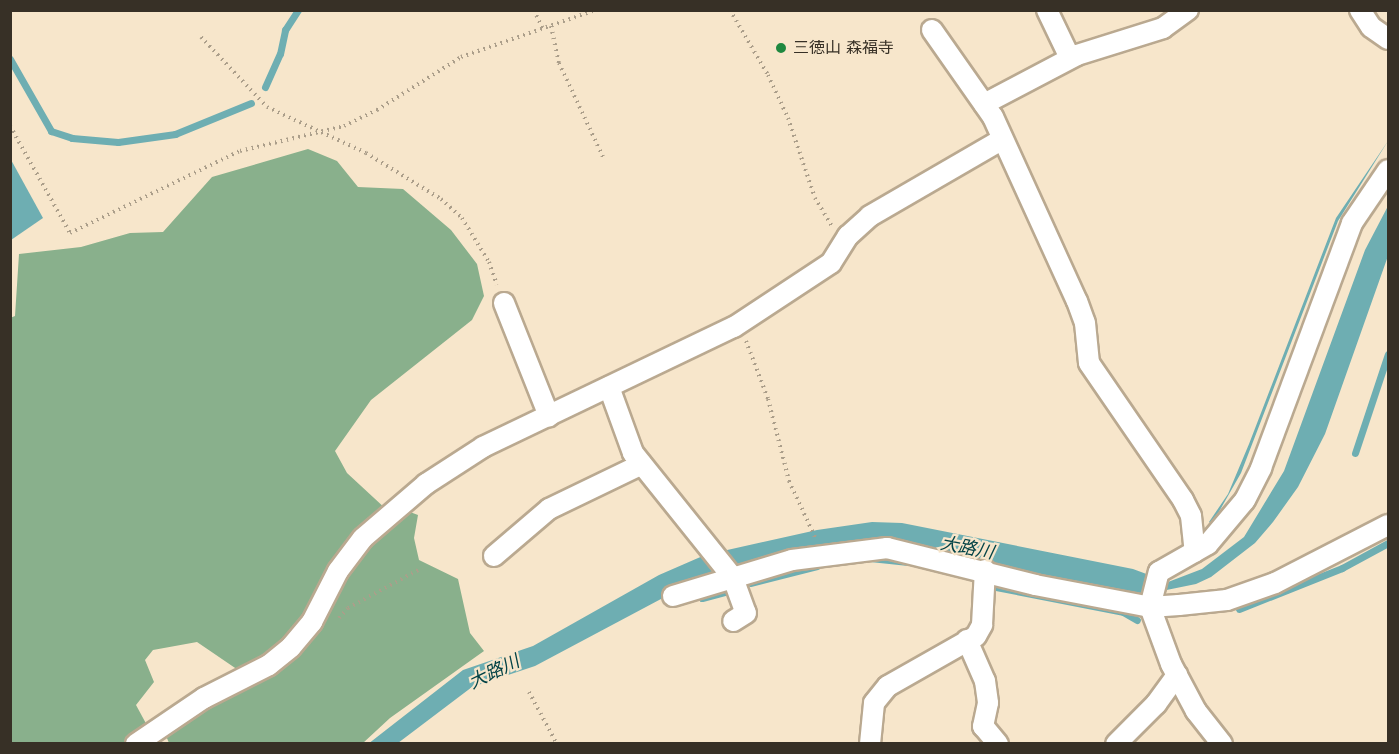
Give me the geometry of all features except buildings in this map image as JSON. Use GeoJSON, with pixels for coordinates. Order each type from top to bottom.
{"type":"FeatureCollection","features":[{"type":"Feature","properties":{"kind":"street"},"geometry":{"type":"LineString","coordinates":[[1047,10],[1070,58]]}},
{"type":"Feature","properties":{"kind":"street"},"geometry":{"type":"LineString","coordinates":[[984,104],[1070,58],[1162,28],[1188,10]]}},
{"type":"Feature","properties":{"kind":"street"},"geometry":{"type":"LineString","coordinates":[[1360,10],[1371,27],[1389,39]]}},
{"type":"Feature","properties":{"kind":"street"},"geometry":{"type":"LineString","coordinates":[[932,30],[984,104],[1077,301],[1085,323],[1089,363],[1183,500],[1191,516],[1195,552]]}},
{"type":"Feature","properties":{"kind":"street"},"geometry":{"type":"LineString","coordinates":[[136,744],[204,698],[268,665],[291,647],[312,622],[338,571],[363,538],[426,484],[483,447],[740,323],[831,263],[845,240],[870,216],[1001,140]]}},
{"type":"Feature","properties":{"kind":"street"},"geometry":{"type":"LineString","coordinates":[[1222,744],[1196,711],[1177,675],[1151,603],[1159,572],[1195,552],[1226,525],[1250,490],[1352,223],[1389,170]]}},
{"type":"Feature","properties":{"kind":"street"},"geometry":{"type":"LineString","coordinates":[[504,303],[549,416]]}},
{"type":"Feature","properties":{"kind":"street"},"geometry":{"type":"LineString","coordinates":[[609,387],[633,453],[733,578],[746,613],[733,621]]}},
{"type":"Feature","properties":{"kind":"street"},"geometry":{"type":"LineString","coordinates":[[494,556],[549,509],[642,464]]}},
{"type":"Feature","properties":{"kind":"street"},"geometry":{"type":"LineString","coordinates":[[673,596],[822,555],[887,548],[985,570],[1035,585],[1151,603],[1227,600],[1336,555],[1389,525]]}},
{"type":"Feature","properties":{"kind":"street"},"geometry":{"type":"LineString","coordinates":[[870,744],[874,703],[888,686],[968,640],[982,625],[985,570]]}},
{"type":"Feature","properties":{"kind":"street"},"geometry":{"type":"LineString","coordinates":[[968,640],[985,681],[988,703],[983,726],[998,744]]}},
{"type":"Feature","properties":{"kind":"street"},"geometry":{"type":"LineString","coordinates":[[1116,744],[1156,704],[1177,675]]}},
{"type":"Feature","properties":{"kind":"path"},"geometry":{"type":"LineString","coordinates":[[534,10],[543,29]]}},
{"type":"Feature","properties":{"kind":"path"},"geometry":{"type":"LineString","coordinates":[[10,126],[70,233],[240,151],[344,126],[377,110],[461,57],[595,10]]}},
{"type":"Feature","properties":{"kind":"path"},"geometry":{"type":"LineString","coordinates":[[730,10],[788,118],[819,206],[827,221],[845,240]]}},
{"type":"Feature","properties":{"kind":"path"},"geometry":{"type":"LineString","coordinates":[[551,26],[559,63],[603,159]]}},
{"type":"Feature","properties":{"kind":"path"},"geometry":{"type":"LineString","coordinates":[[201,37],[267,107],[366,153],[441,199],[462,218],[489,262],[504,303]]}},
{"type":"Feature","properties":{"kind":"path"},"geometry":{"type":"LineString","coordinates":[[740,323],[768,399],[789,481],[822,555]]}},
{"type":"Feature","properties":{"kind":"path"},"geometry":{"type":"LineString","coordinates":[[529,692],[557,744]]}},
{"type":"Feature","properties":{"kind":"green space"},"geometry":{"type":"Polygon","coordinates":[[[308,149],[337,161],[358,187],[403,189],[451,230],[477,264],[484,296],[472,320],[371,400],[335,451],[347,473],[387,510],[328,581],[283,647],[241,672],[197,642],[153,650],[145,660],[154,682],[136,705],[149,729],[141,735],[125,743],[11,743],[10,318],[15,316],[19,254],[81,247],[130,233],[163,232],[212,177],[308,149]]]}},
{"type":"Feature","properties":{"kind":"green space"},"geometry":{"type":"Polygon","coordinates":[[[402,509],[418,515],[414,538],[419,560],[458,579],[470,633],[484,651],[390,718],[363,743],[169,743],[164,731],[264,672],[402,509]]]}},
{"type":"Feature","properties":{"kind":"water"},"geometry":{"type":"Polygon","coordinates":[[[1388,141],[1338,221],[1241,473],[1212,524],[1209,522],[1228,494],[1249,444],[1336,218],[1388,141]]]}},
{"type":"Feature","properties":{"kind":"water"},"geometry":{"type":"Polygon","coordinates":[[[10,158],[43,218],[11,240],[10,240],[10,158]]]}},
{"type":"Feature","properties":{"kind":"water","name":"大路川"},"geometry":{"type":"Polygon","coordinates":[[[1388,206],[1388,256],[1325,434],[1298,487],[1273,522],[1255,543],[1211,577],[1196,584],[1142,595],[1057,580],[896,541],[863,540],[814,546],[739,566],[676,591],[535,666],[472,687],[398,743],[368,744],[463,670],[533,646],[659,575],[705,555],[817,530],[872,522],[902,523],[1133,569],[1168,582],[1202,569],[1244,537],[1284,471],[1365,250],[1388,206]]]}},
{"type":"Feature","properties":{"kind":"waterway"},"geometry":{"type":"LineString","coordinates":[[265,87],[280,54],[285,30],[298,10]]}},
{"type":"Feature","properties":{"kind":"waterway"},"geometry":{"type":"LineString","coordinates":[[10,59],[51,131],[72,138],[118,142],[175,134],[251,103]]}},
{"type":"Feature","properties":{"kind":"waterway"},"geometry":{"type":"LineString","coordinates":[[1355,453],[1388,354]]}},
{"type":"Feature","properties":{"kind":"waterway"},"geometry":{"type":"LineString","coordinates":[[1239,609],[1342,568],[1388,543]]}},
{"type":"Feature","properties":{"kind":"waterway"},"geometry":{"type":"LineString","coordinates":[[870,558],[906,562]]}},
{"type":"Feature","properties":{"kind":"waterway"},"geometry":{"type":"LineString","coordinates":[[750,583],[817,566]]}},
{"type":"Feature","properties":{"kind":"waterway"},"geometry":{"type":"LineString","coordinates":[[996,587],[1123,612],[1137,620]]}},
{"type":"Feature","properties":{"kind":"waterway"},"geometry":{"type":"LineString","coordinates":[[702,598],[729,591]]}},
{"type":"Feature","properties":{"kind":"place","name":"三徳山 森福寺"},"geometry":{"type":"Point","coordinates":[781,48]}}]}
